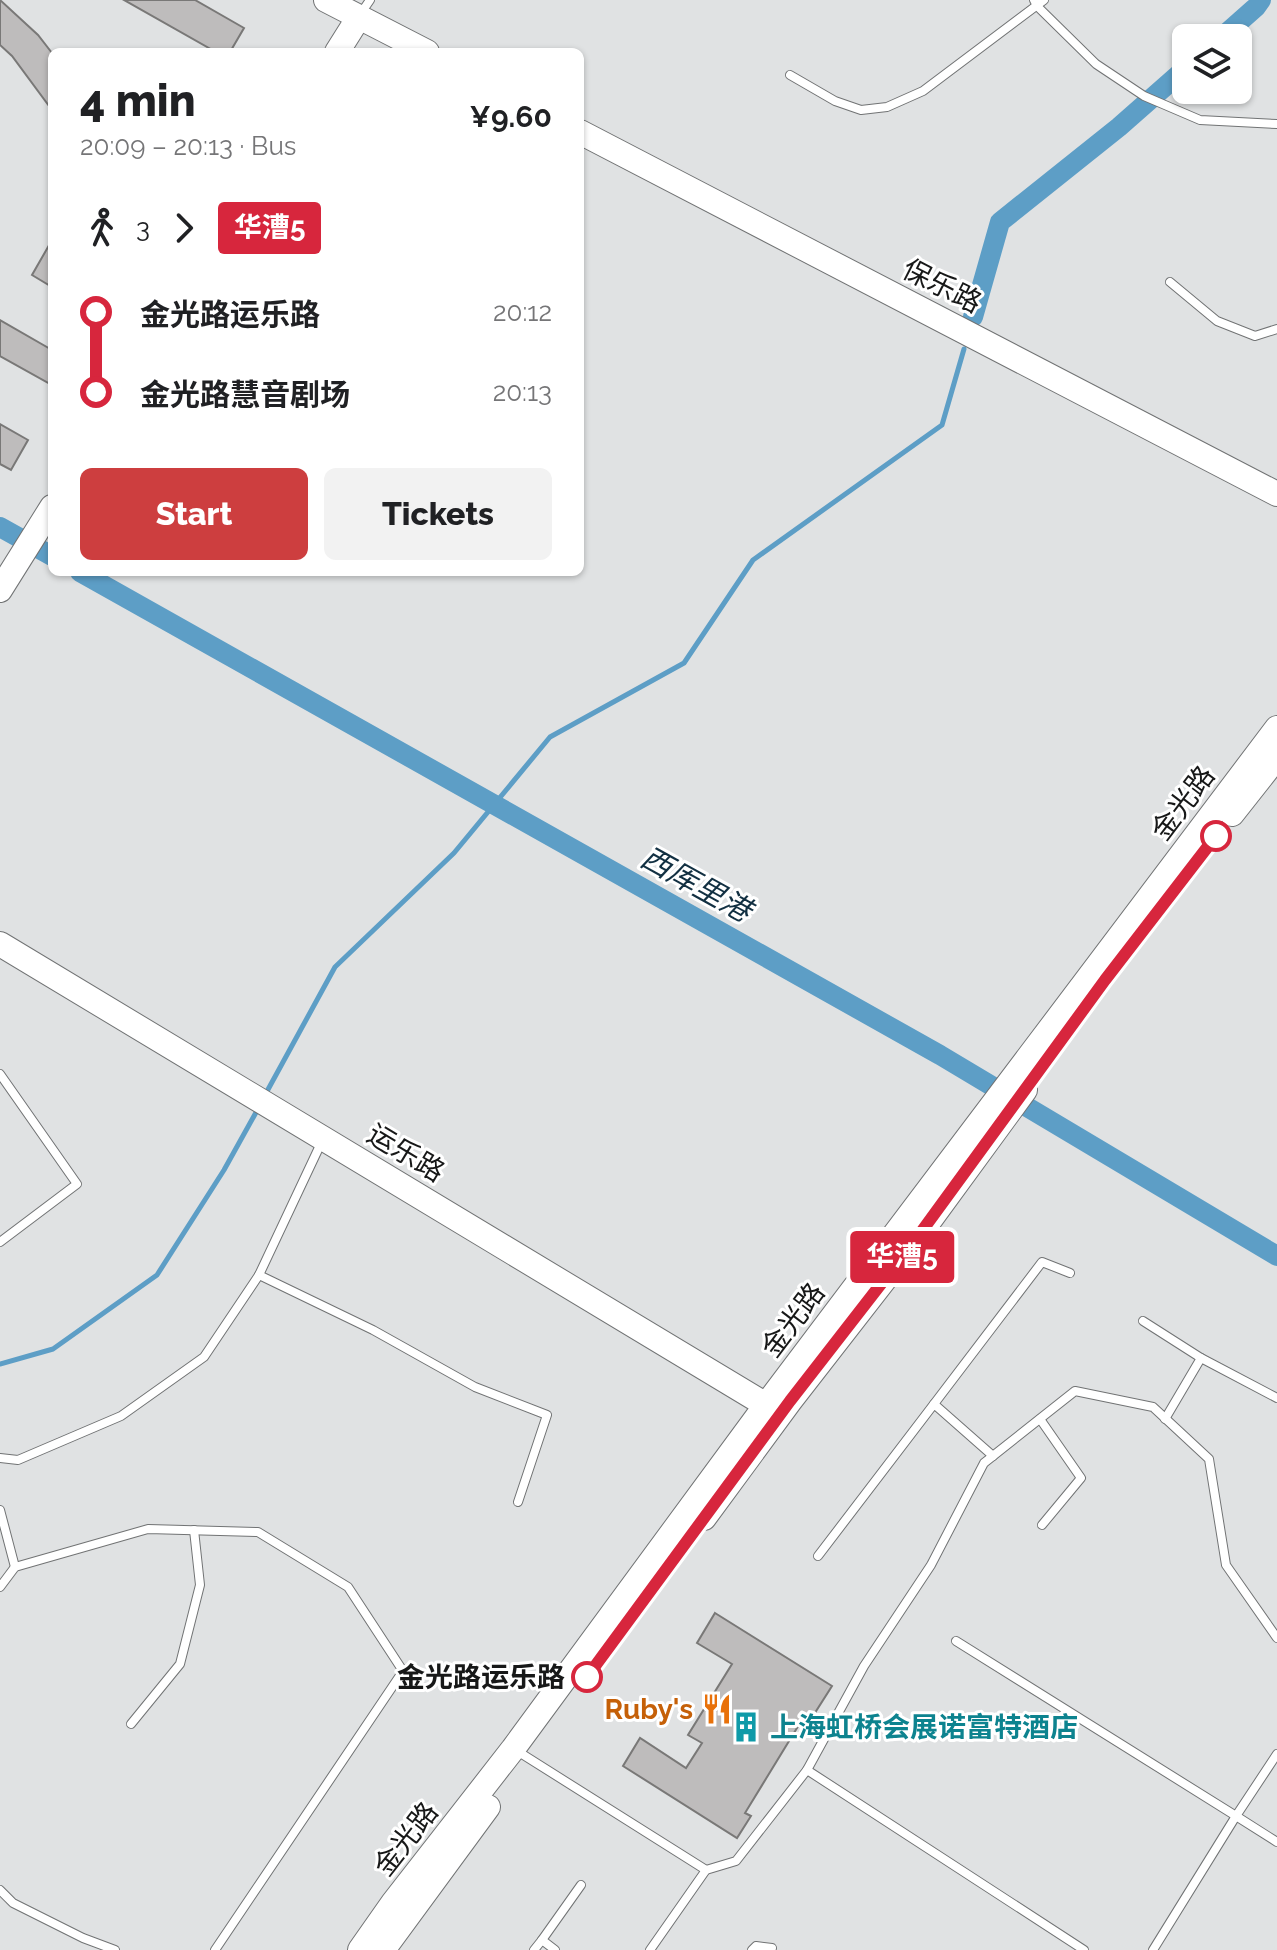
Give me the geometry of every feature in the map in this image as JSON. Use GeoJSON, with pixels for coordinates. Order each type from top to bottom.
{"type":"FeatureCollection","features":[{"type":"Feature","properties":{"kind":"street"},"geometry":{"type":"LineString","coordinates":[[326,0],[365,8],[421,48]]}},
{"type":"Feature","properties":{"kind":"street"},"geometry":{"type":"LineString","coordinates":[[340,48],[365,8]]}},
{"type":"Feature","properties":{"kind":"street","name":"保乐路"},"geometry":{"type":"LineString","coordinates":[[584,134],[1277,494]]}},
{"type":"Feature","properties":{"kind":"street"},"geometry":{"type":"LineString","coordinates":[[4,583],[48,513]]}},
{"type":"Feature","properties":{"kind":"street","name":"金光路"},"geometry":{"type":"LineString","coordinates":[[985,1130],[1012,1079],[1277,728]]}},
{"type":"Feature","properties":{"kind":"street","name":"金光路"},"geometry":{"type":"LineString","coordinates":[[383,1950],[520,1753],[774,1408],[985,1130],[1040,1069],[1277,757]]}},
{"type":"Feature","properties":{"kind":"street","name":"运乐路"},"geometry":{"type":"LineString","coordinates":[[0,944],[774,1408]]}},
{"type":"Feature","properties":{"kind":"street","name":"金光路"},"geometry":{"type":"LineString","coordinates":[[360,1950],[393,1903],[520,1753]]}},
{"type":"Feature","properties":{"kind":"lane"},"geometry":{"type":"LineString","coordinates":[[790,75],[835,101],[861,110],[887,107],[923,91],[1038,2],[1096,64],[1144,96],[1200,120],[1277,124]]}},
{"type":"Feature","properties":{"kind":"lane"},"geometry":{"type":"LineString","coordinates":[[1170,282],[1217,321],[1255,336],[1277,329]]}},
{"type":"Feature","properties":{"kind":"lane"},"geometry":{"type":"LineString","coordinates":[[0,1074],[77,1184],[0,1242]]}},
{"type":"Feature","properties":{"kind":"lane"},"geometry":{"type":"LineString","coordinates":[[0,1458],[18,1460],[121,1416],[204,1357],[259,1275],[323,1139]]}},
{"type":"Feature","properties":{"kind":"lane"},"geometry":{"type":"LineString","coordinates":[[818,1556],[1042,1262],[1070,1273]]}},
{"type":"Feature","properties":{"kind":"lane"},"geometry":{"type":"LineString","coordinates":[[259,1275],[373,1330],[475,1387],[547,1415],[518,1502]]}},
{"type":"Feature","properties":{"kind":"lane"},"geometry":{"type":"LineString","coordinates":[[1143,1321],[1201,1358],[1277,1398]]}},
{"type":"Feature","properties":{"kind":"lane"},"geometry":{"type":"LineString","coordinates":[[1165,1419],[1201,1358]]}},
{"type":"Feature","properties":{"kind":"lane"},"geometry":{"type":"LineString","coordinates":[[650,1950],[706,1870],[736,1861],[807,1770],[864,1666],[931,1565],[984,1463],[1075,1391],[1153,1407],[1209,1459],[1226,1565],[1277,1638]]}},
{"type":"Feature","properties":{"kind":"lane"},"geometry":{"type":"LineString","coordinates":[[934,1404],[993,1456]]}},
{"type":"Feature","properties":{"kind":"lane"},"geometry":{"type":"LineString","coordinates":[[1040,1419],[1081,1478],[1042,1525]]}},
{"type":"Feature","properties":{"kind":"lane"},"geometry":{"type":"LineString","coordinates":[[0,1510],[15,1567]]}},
{"type":"Feature","properties":{"kind":"lane"},"geometry":{"type":"LineString","coordinates":[[0,1587],[15,1567],[148,1529],[258,1532],[348,1587],[403,1671],[215,1950]]}},
{"type":"Feature","properties":{"kind":"lane"},"geometry":{"type":"LineString","coordinates":[[131,1724],[180,1664],[200,1585],[194,1530]]}},
{"type":"Feature","properties":{"kind":"lane"},"geometry":{"type":"LineString","coordinates":[[956,1641],[1277,1842]]}},
{"type":"Feature","properties":{"kind":"lane"},"geometry":{"type":"LineString","coordinates":[[520,1753],[706,1870]]}},
{"type":"Feature","properties":{"kind":"lane"},"geometry":{"type":"LineString","coordinates":[[1153,1950],[1277,1754]]}},
{"type":"Feature","properties":{"kind":"lane"},"geometry":{"type":"LineString","coordinates":[[807,1770],[1084,1950]]}},
{"type":"Feature","properties":{"kind":"lane"},"geometry":{"type":"LineString","coordinates":[[534,1950],[581,1885]]}},
{"type":"Feature","properties":{"kind":"lane"},"geometry":{"type":"LineString","coordinates":[[0,1890],[13,1903],[83,1938],[115,1950]]}},
{"type":"Feature","properties":{"kind":"lane"},"geometry":{"type":"LineString","coordinates":[[542,1940],[555,1950]]}},
{"type":"Feature","properties":{"kind":"lane"},"geometry":{"type":"LineString","coordinates":[[752,1950],[756,1946],[772,1948]]}},
{"type":"Feature","properties":{"kind":"building"},"geometry":{"type":"Polygon","coordinates":[[[0,0],[48,48],[48,105],[12,56],[0,45],[0,0]]]}},
{"type":"Feature","properties":{"kind":"building"},"geometry":{"type":"Polygon","coordinates":[[[124,0],[195,0],[244,28],[232,48],[209,48],[124,0]]]}},
{"type":"Feature","properties":{"kind":"building"},"geometry":{"type":"Polygon","coordinates":[[[48,247],[48,285],[32,275],[48,247]]]}},
{"type":"Feature","properties":{"kind":"building"},"geometry":{"type":"Polygon","coordinates":[[[0,320],[48,348],[48,383],[0,356],[0,320]]]}},
{"type":"Feature","properties":{"kind":"building"},"geometry":{"type":"Polygon","coordinates":[[[0,424],[28,440],[11,470],[0,464],[0,424]]]}},
{"type":"Feature","properties":{"kind":"building","name":"上海虹桥会展诺富特酒店"},"geometry":{"type":"Polygon","coordinates":[[[715,1613],[832,1686],[811,1719],[805,1715],[745,1813],[751,1816],[737,1838],[623,1766],[640,1738],[686,1768],[702,1743],[688,1735],[732,1664],[697,1643],[715,1613]]]}},
{"type":"Feature","properties":{"kind":"waterway"},"geometry":{"type":"LineString","coordinates":[[1237,24],[1261,0]]}},
{"type":"Feature","properties":{"kind":"waterway"},"geometry":{"type":"LineString","coordinates":[[973,317],[1000,222],[1172,80]]}},
{"type":"Feature","properties":{"kind":"waterway"},"geometry":{"type":"LineString","coordinates":[[265,1095],[335,967],[454,853],[550,737],[684,663],[753,560],[942,425],[964,349]]}},
{"type":"Feature","properties":{"kind":"waterway","name":"西厍里港"},"geometry":{"type":"LineString","coordinates":[[0,527],[48,554]]}},
{"type":"Feature","properties":{"kind":"waterway","name":"西厍里港"},"geometry":{"type":"LineString","coordinates":[[87,576],[940,1055],[1277,1256]]}},
{"type":"Feature","properties":{"kind":"waterway"},"geometry":{"type":"LineString","coordinates":[[0,1364],[53,1349],[157,1275],[224,1170],[259,1107]]}},
{"type":"Feature","properties":{"kind":"bus line","name":"华漕5"},"geometry":{"type":"LineString","coordinates":[[587,1677],[790,1401],[919,1235],[1105,980],[1216,836]]}},
{"type":"Feature","properties":{"kind":"place","name":"金光路运乐路"},"geometry":{"type":"Point","coordinates":[587,1677]}},
{"type":"Feature","properties":{"kind":"place","name":"Ruby's"},"geometry":{"type":"Point","coordinates":[717,1709]}},
{"type":"Feature","properties":{"kind":"place","name":"上海虹桥会展诺富特酒店"},"geometry":{"type":"Point","coordinates":[746,1727]}}]}
